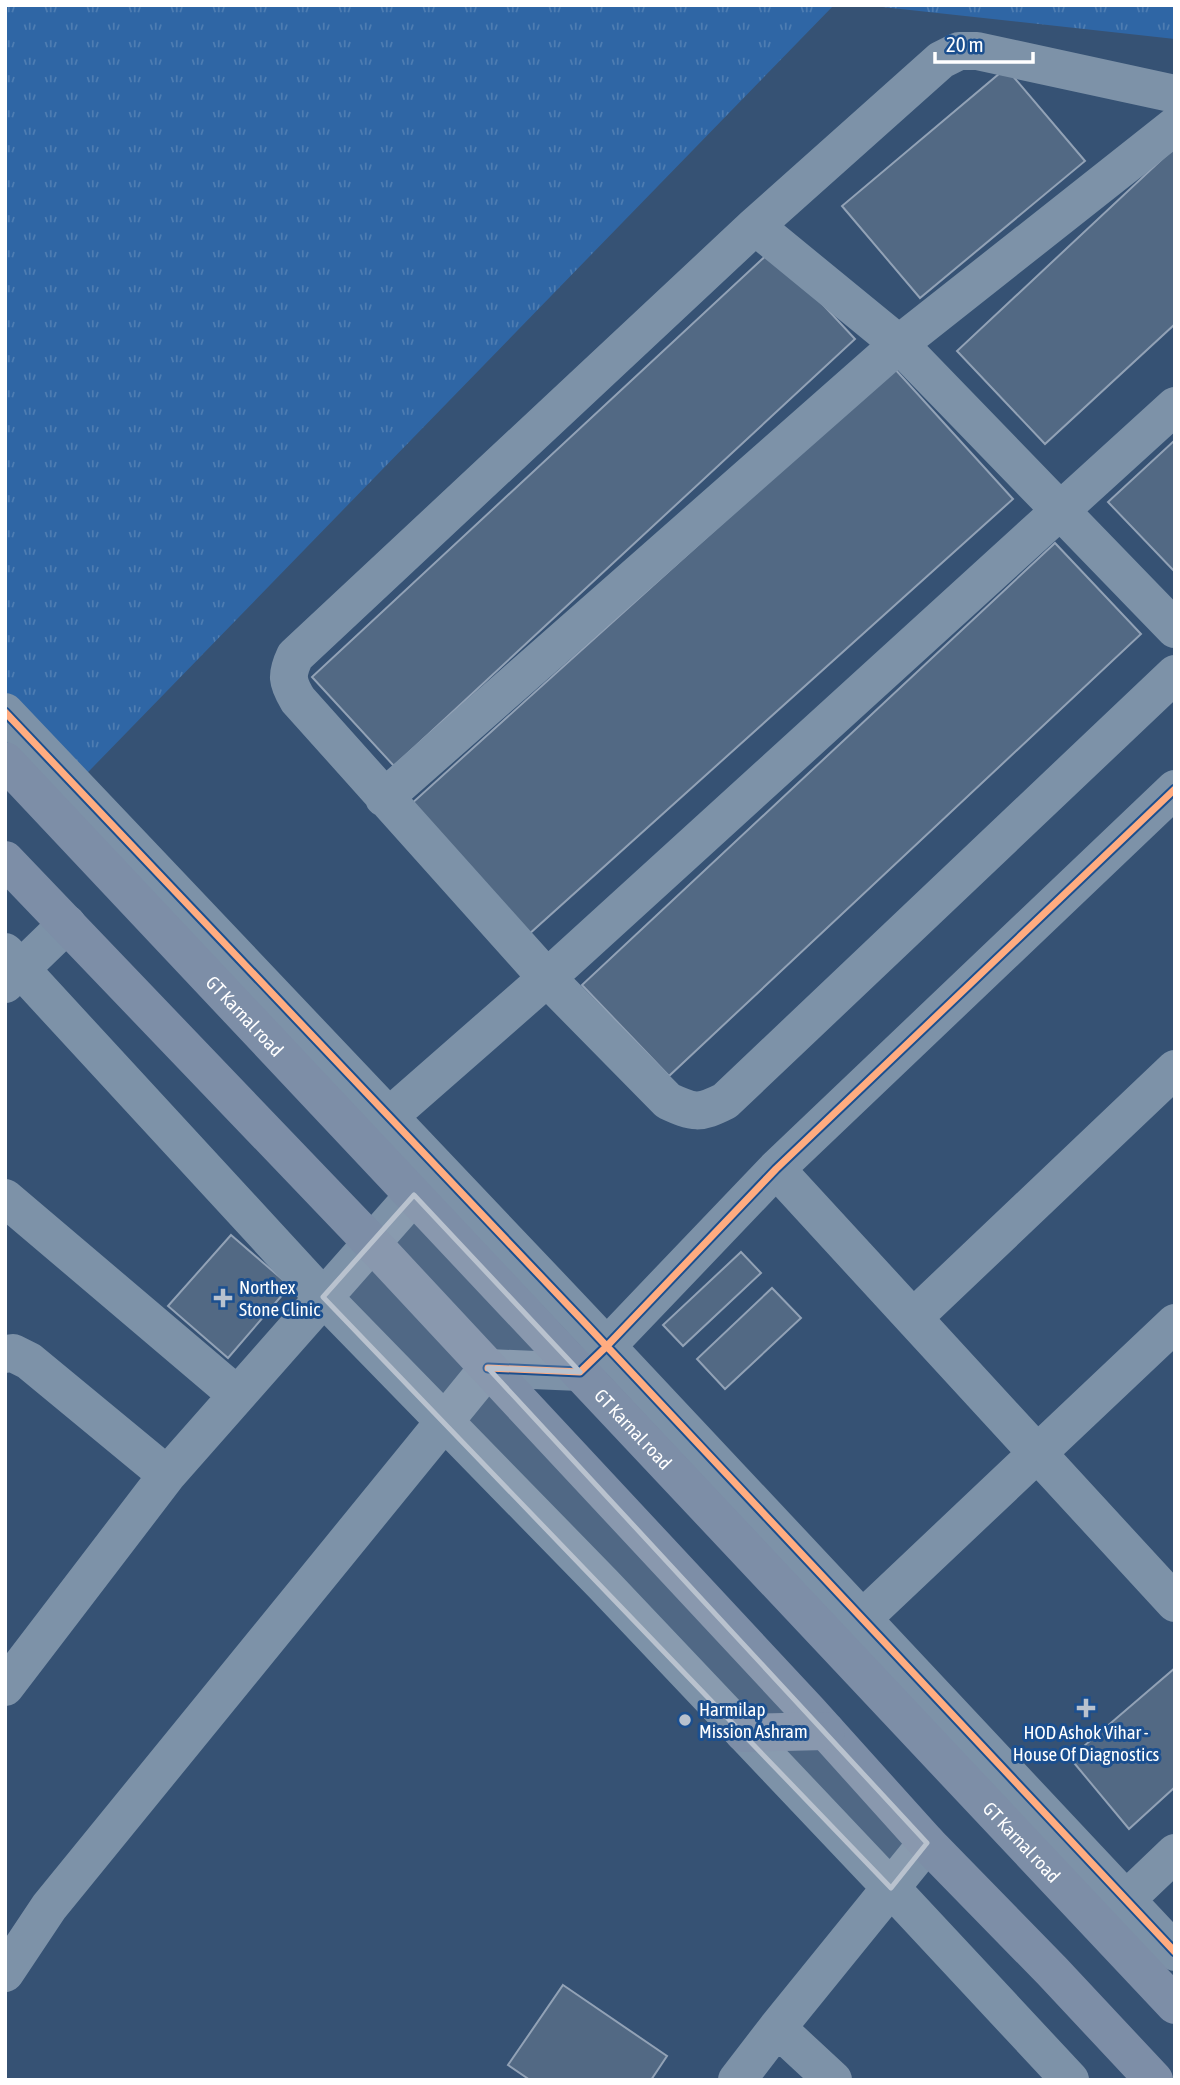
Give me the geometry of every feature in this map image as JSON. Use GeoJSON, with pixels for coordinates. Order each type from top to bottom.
{"type":"FeatureCollection","features":[{"type":"Feature","properties":{"kind":"main road","name":"GT Karnal road"},"geometry":{"type":"LineString","coordinates":[[5,761],[375,1128],[414,1195],[593,1359],[1113,1913],[1175,2005]]}},
{"type":"Feature","properties":{"kind":"main road"},"geometry":{"type":"LineString","coordinates":[[5,860],[371,1242],[927,1843],[1154,2080]]}},
{"type":"Feature","properties":{"kind":"main road"},"geometry":{"type":"LineString","coordinates":[[744,1733],[826,1731]]}},
{"type":"Feature","properties":{"kind":"street"},"geometry":{"type":"LineString","coordinates":[[1175,94],[977,51],[958,51],[941,60],[755,226],[295,656],[288,671],[290,687],[298,700],[547,978],[668,1101],[690,1111],[708,1109],[725,1101],[1175,674]]}},
{"type":"Feature","properties":{"kind":"street"},"geometry":{"type":"LineString","coordinates":[[384,798],[899,344],[1175,126]]}},
{"type":"Feature","properties":{"kind":"street"},"geometry":{"type":"LineString","coordinates":[[755,226],[899,344],[1175,629]]}},
{"type":"Feature","properties":{"kind":"street"},"geometry":{"type":"LineString","coordinates":[[375,1128],[547,978],[1175,406]]}},
{"type":"Feature","properties":{"kind":"street"},"geometry":{"type":"LineString","coordinates":[[5,712],[375,1128],[593,1359]]}},
{"type":"Feature","properties":{"kind":"street"},"geometry":{"type":"LineString","coordinates":[[5,1973],[49,1907],[488,1368],[593,1359],[776,1169],[1175,789]]}},
{"type":"Feature","properties":{"kind":"street"},"geometry":{"type":"LineString","coordinates":[[67,924],[10,969],[744,1733],[1070,2080]]}},
{"type":"Feature","properties":{"kind":"street"},"geometry":{"type":"LineString","coordinates":[[913,1318],[1175,1069]]}},
{"type":"Feature","properties":{"kind":"street"},"geometry":{"type":"LineString","coordinates":[[776,1169],[1172,1594]]}},
{"type":"Feature","properties":{"kind":"street"},"geometry":{"type":"LineString","coordinates":[[5,1687],[167,1475],[414,1195]]}},
{"type":"Feature","properties":{"kind":"street"},"geometry":{"type":"LineString","coordinates":[[5,1198],[237,1395]]}},
{"type":"Feature","properties":{"kind":"street"},"geometry":{"type":"LineString","coordinates":[[849,1632],[1175,1323]]}},
{"type":"Feature","properties":{"kind":"street"},"geometry":{"type":"LineString","coordinates":[[5,1354],[13,1353],[29,1361],[167,1475]]}},
{"type":"Feature","properties":{"kind":"street"},"geometry":{"type":"LineString","coordinates":[[737,2080],[927,1843]]}},
{"type":"Feature","properties":{"kind":"street"},"geometry":{"type":"LineString","coordinates":[[1175,1853],[1113,1913],[1175,1952]]}},
{"type":"Feature","properties":{"kind":"street"},"geometry":{"type":"LineString","coordinates":[[777,2028],[833,2080]]}},
{"type":"Feature","properties":{"kind":"highlighted area"},"geometry":{"type":"Polygon","coordinates":[[[414,1195],[580,1372],[488,1368],[927,1843],[891,1888],[323,1297],[414,1195]]]}},
{"type":"Feature","properties":{"kind":"green space"},"geometry":{"type":"Polygon","coordinates":[[[5,5],[834,5],[58,803],[5,744],[5,5]]]}},
{"type":"Feature","properties":{"kind":"green space"},"geometry":{"type":"Polygon","coordinates":[[[864,5],[1175,5],[1175,39],[864,5]]]}},
{"type":"Feature","properties":{"kind":"building"},"geometry":{"type":"Polygon","coordinates":[[[1006,68],[1085,161],[920,298],[842,206],[1006,68]]]}},
{"type":"Feature","properties":{"kind":"building"},"geometry":{"type":"Polygon","coordinates":[[[1175,147],[1175,324],[1045,444],[957,351],[1175,147]]]}},
{"type":"Feature","properties":{"kind":"building"},"geometry":{"type":"Polygon","coordinates":[[[772,250],[855,339],[394,766],[312,677],[772,250]]]}},
{"type":"Feature","properties":{"kind":"building"},"geometry":{"type":"Polygon","coordinates":[[[894,368],[1013,499],[528,935],[410,805],[894,368]]]}},
{"type":"Feature","properties":{"kind":"building"},"geometry":{"type":"Polygon","coordinates":[[[1175,440],[1175,572],[1108,502],[1175,440]]]}},
{"type":"Feature","properties":{"kind":"building"},"geometry":{"type":"Polygon","coordinates":[[[1055,543],[1141,634],[669,1076],[582,985],[1055,543]]]}},
{"type":"Feature","properties":{"kind":"building"},"geometry":{"type":"Polygon","coordinates":[[[231,1235],[290,1286],[228,1358],[168,1306],[231,1235]]]}},
{"type":"Feature","properties":{"kind":"building"},"geometry":{"type":"Polygon","coordinates":[[[741,1252],[761,1273],[683,1346],[663,1325],[741,1252]]]}},
{"type":"Feature","properties":{"kind":"building"},"geometry":{"type":"Polygon","coordinates":[[[772,1288],[801,1318],[725,1389],[697,1359],[772,1288]]]}},
{"type":"Feature","properties":{"kind":"building"},"geometry":{"type":"Polygon","coordinates":[[[1175,1668],[1175,1787],[1129,1829],[1070,1758],[1175,1668]]]}},
{"type":"Feature","properties":{"kind":"building"},"geometry":{"type":"Polygon","coordinates":[[[563,1985],[667,2056],[651,2080],[530,2080],[508,2065],[563,1985]]]}},
{"type":"Feature","properties":{"kind":"cycle path"},"geometry":{"type":"LineString","coordinates":[[5,712],[583,1321],[1175,1952]]}},
{"type":"Feature","properties":{"kind":"cycle path"},"geometry":{"type":"LineString","coordinates":[[488,1368],[580,1372],[776,1169],[1175,789]]}},
{"type":"Feature","properties":{"kind":"place","name":"Northex Stone Clinic"},"geometry":{"type":"Point","coordinates":[223,1298]}},
{"type":"Feature","properties":{"kind":"place","name":"HOD Ashok Vihar - House Of Diagnostics"},"geometry":{"type":"Point","coordinates":[1086,1708]}},
{"type":"Feature","properties":{"kind":"place","name":"Harmilap Mission Ashram"},"geometry":{"type":"Point","coordinates":[685,1720]}}]}
